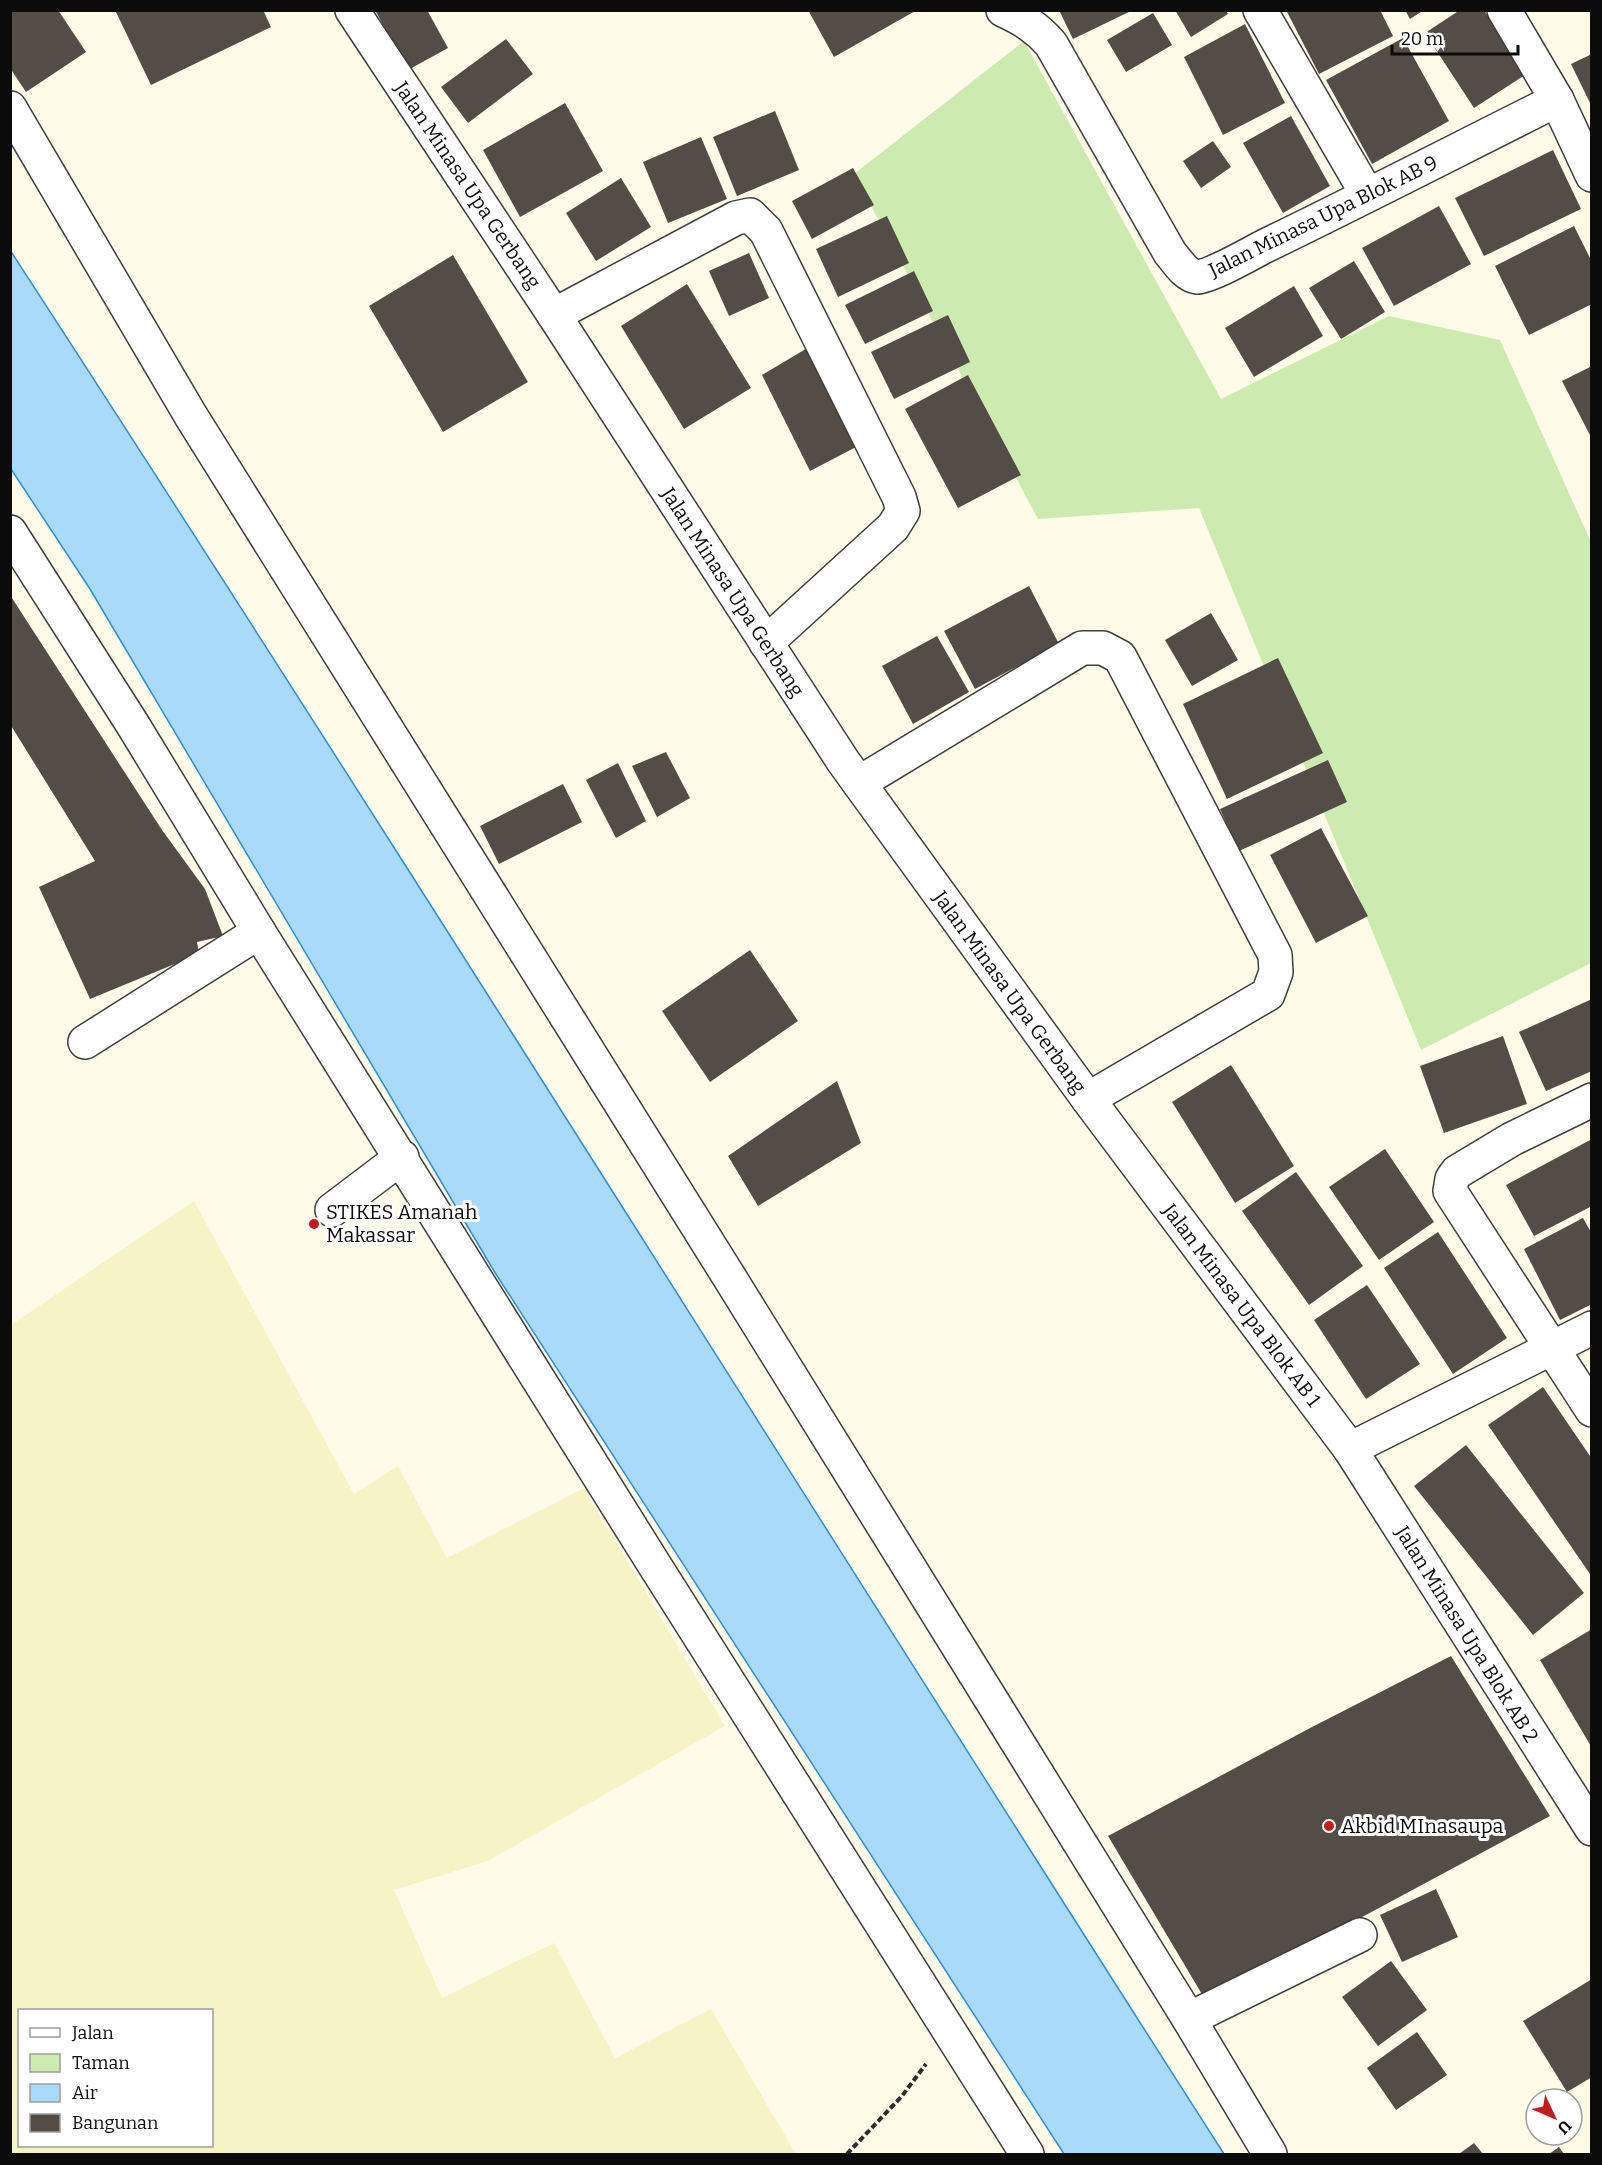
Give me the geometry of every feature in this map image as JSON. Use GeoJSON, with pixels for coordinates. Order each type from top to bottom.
{"type":"FeatureCollection","features":[{"type":"Feature","properties":{"kind":"street","name":"Jalan Minasa Upa Gerbang"},"geometry":{"type":"LineString","coordinates":[[352,10],[859,783],[1133,1161]]}},
{"type":"Feature","properties":{"kind":"street","name":"Jalan Minasa Upa Blok AB 9"},"geometry":{"type":"LineString","coordinates":[[1003,10],[1025,20],[1043,34],[1051,44],[1170,253],[1189,274],[1197,277],[1212,272],[1557,100]]}},
{"type":"Feature","properties":{"kind":"street"},"geometry":{"type":"LineString","coordinates":[[1260,10],[1367,194]]}},
{"type":"Feature","properties":{"kind":"street"},"geometry":{"type":"LineString","coordinates":[[1504,10],[1557,100],[1592,176]]}},
{"type":"Feature","properties":{"kind":"street"},"geometry":{"type":"LineString","coordinates":[[10,108],[191,416],[728,1275],[1189,2019],[1270,2154]]}},
{"type":"Feature","properties":{"kind":"street"},"geometry":{"type":"LineString","coordinates":[[554,315],[736,218],[750,215],[766,231],[899,497],[903,511],[893,527],[766,643]]}},
{"type":"Feature","properties":{"kind":"street"},"geometry":{"type":"LineString","coordinates":[[10,532],[133,725],[259,932],[402,1157],[652,1561],[1027,2154]]}},
{"type":"Feature","properties":{"kind":"street"},"geometry":{"type":"LineString","coordinates":[[859,783],[1082,648],[1103,648],[1120,657],[1275,955],[1276,972],[1268,994],[1088,1100]]}},
{"type":"Feature","properties":{"kind":"street"},"geometry":{"type":"LineString","coordinates":[[85,1042],[259,932]]}},
{"type":"Feature","properties":{"kind":"street"},"geometry":{"type":"LineString","coordinates":[[1592,1100],[1512,1139],[1457,1172],[1452,1179],[1450,1191],[1592,1410]]}},
{"type":"Feature","properties":{"kind":"street"},"geometry":{"type":"LineString","coordinates":[[332,1210],[402,1157]]}},
{"type":"Feature","properties":{"kind":"street","name":"Jalan Minasa Upa Blok AB 1"},"geometry":{"type":"LineString","coordinates":[[1133,1161],[1350,1449]]}},
{"type":"Feature","properties":{"kind":"street"},"geometry":{"type":"LineString","coordinates":[[1350,1449],[1592,1328]]}},
{"type":"Feature","properties":{"kind":"street","name":"Jalan Minasa Upa Blok AB 2"},"geometry":{"type":"LineString","coordinates":[[1350,1449],[1589,1820]]}},
{"type":"Feature","properties":{"kind":"street"},"geometry":{"type":"LineString","coordinates":[[1189,2019],[1360,1935]]}},
{"type":"Feature","properties":{"kind":"path"},"geometry":{"type":"LineString","coordinates":[[847,2154],[902,2096],[951,2033]]}},
{"type":"Feature","properties":{"kind":"shaded area"},"geometry":{"type":"Polygon","coordinates":[[[194,1201],[354,1494],[398,1466],[447,1558],[584,1488],[725,1726],[488,1861],[394,1890],[442,1998],[554,1943],[615,2058],[711,2009],[796,2154],[11,2154],[11,1325],[194,1201]]]}},
{"type":"Feature","properties":{"kind":"green space"},"geometry":{"type":"Polygon","coordinates":[[[1024,41],[1221,399],[1389,316],[1500,340],[1591,542],[1591,963],[1421,1050],[1199,508],[1038,519],[854,174],[1024,41]]]}},
{"type":"Feature","properties":{"kind":"water"},"geometry":{"type":"Polygon","coordinates":[[[10,250],[316,725],[1224,2154],[1064,2154],[494,1271],[90,589],[11,469],[10,250]]]}},
{"type":"Feature","properties":{"kind":"building"},"geometry":{"type":"Polygon","coordinates":[[[10,10],[58,10],[86,52],[26,92],[10,68],[10,10]]]}},
{"type":"Feature","properties":{"kind":"building"},"geometry":{"type":"Polygon","coordinates":[[[115,10],[263,10],[271,27],[151,85],[115,10]]]}},
{"type":"Feature","properties":{"kind":"building"},"geometry":{"type":"Polygon","coordinates":[[[375,10],[427,10],[448,48],[408,70],[375,10]]]}},
{"type":"Feature","properties":{"kind":"building"},"geometry":{"type":"Polygon","coordinates":[[[808,10],[917,10],[834,57],[808,10]]]}},
{"type":"Feature","properties":{"kind":"building"},"geometry":{"type":"Polygon","coordinates":[[[1059,10],[1133,10],[1073,39],[1059,10]]]}},
{"type":"Feature","properties":{"kind":"building"},"geometry":{"type":"Polygon","coordinates":[[[1175,10],[1226,10],[1228,14],[1191,37],[1175,10]]]}},
{"type":"Feature","properties":{"kind":"building"},"geometry":{"type":"Polygon","coordinates":[[[1286,10],[1380,10],[1393,36],[1319,74],[1286,10]]]}},
{"type":"Feature","properties":{"kind":"building"},"geometry":{"type":"Polygon","coordinates":[[[1405,10],[1424,10],[1410,19],[1405,10]]]}},
{"type":"Feature","properties":{"kind":"building"},"geometry":{"type":"Polygon","coordinates":[[[1460,10],[1484,10],[1525,75],[1474,108],[1425,33],[1460,10]]]}},
{"type":"Feature","properties":{"kind":"building"},"geometry":{"type":"Polygon","coordinates":[[[1153,13],[1172,45],[1126,72],[1107,40],[1153,13]]]}},
{"type":"Feature","properties":{"kind":"building"},"geometry":{"type":"Polygon","coordinates":[[[1245,24],[1285,103],[1223,135],[1184,57],[1245,24]]]}},
{"type":"Feature","properties":{"kind":"building"},"geometry":{"type":"Polygon","coordinates":[[[1403,38],[1449,121],[1372,164],[1326,80],[1403,38]]]}},
{"type":"Feature","properties":{"kind":"building"},"geometry":{"type":"Polygon","coordinates":[[[506,39],[533,74],[468,123],[441,87],[506,39]]]}},
{"type":"Feature","properties":{"kind":"building"},"geometry":{"type":"Polygon","coordinates":[[[1592,54],[1592,107],[1571,64],[1592,54]]]}},
{"type":"Feature","properties":{"kind":"building"},"geometry":{"type":"Polygon","coordinates":[[[565,103],[603,171],[520,217],[483,150],[565,103]]]}},
{"type":"Feature","properties":{"kind":"building"},"geometry":{"type":"Polygon","coordinates":[[[775,111],[799,170],[737,196],[713,137],[775,111]]]}},
{"type":"Feature","properties":{"kind":"building"},"geometry":{"type":"Polygon","coordinates":[[[1291,116],[1330,186],[1283,213],[1243,143],[1291,116]]]}},
{"type":"Feature","properties":{"kind":"building"},"geometry":{"type":"Polygon","coordinates":[[[701,137],[727,199],[668,223],[643,162],[701,137]]]}},
{"type":"Feature","properties":{"kind":"building"},"geometry":{"type":"Polygon","coordinates":[[[1213,141],[1231,167],[1201,188],[1183,161],[1213,141]]]}},
{"type":"Feature","properties":{"kind":"building"},"geometry":{"type":"Polygon","coordinates":[[[1553,150],[1581,209],[1484,256],[1455,198],[1553,150]]]}},
{"type":"Feature","properties":{"kind":"building"},"geometry":{"type":"Polygon","coordinates":[[[853,168],[874,205],[812,239],[792,201],[853,168]]]}},
{"type":"Feature","properties":{"kind":"building"},"geometry":{"type":"Polygon","coordinates":[[[621,178],[651,227],[596,261],[566,213],[621,178]]]}},
{"type":"Feature","properties":{"kind":"building"},"geometry":{"type":"Polygon","coordinates":[[[1439,206],[1471,264],[1394,306],[1362,248],[1439,206]]]}},
{"type":"Feature","properties":{"kind":"building"},"geometry":{"type":"Polygon","coordinates":[[[887,216],[909,263],[838,297],[816,249],[887,216]]]}},
{"type":"Feature","properties":{"kind":"building"},"geometry":{"type":"Polygon","coordinates":[[[1574,226],[1592,262],[1592,304],[1529,335],[1495,266],[1574,226]]]}},
{"type":"Feature","properties":{"kind":"building"},"geometry":{"type":"Polygon","coordinates":[[[749,253],[769,298],[729,316],[709,271],[749,253]]]}},
{"type":"Feature","properties":{"kind":"building"},"geometry":{"type":"Polygon","coordinates":[[[453,255],[528,382],[443,432],[369,306],[453,255]]]}},
{"type":"Feature","properties":{"kind":"building"},"geometry":{"type":"Polygon","coordinates":[[[1354,261],[1385,312],[1341,339],[1309,288],[1354,261]]]}},
{"type":"Feature","properties":{"kind":"building"},"geometry":{"type":"Polygon","coordinates":[[[914,271],[933,311],[865,344],[845,305],[914,271]]]}},
{"type":"Feature","properties":{"kind":"building"},"geometry":{"type":"Polygon","coordinates":[[[687,284],[751,388],[684,429],[621,326],[687,284]]]}},
{"type":"Feature","properties":{"kind":"building"},"geometry":{"type":"Polygon","coordinates":[[[1294,286],[1323,336],[1254,377],[1225,328],[1294,286]]]}},
{"type":"Feature","properties":{"kind":"building"},"geometry":{"type":"Polygon","coordinates":[[[948,315],[970,362],[894,399],[871,352],[948,315]]]}},
{"type":"Feature","properties":{"kind":"building"},"geometry":{"type":"Polygon","coordinates":[[[809,347],[858,446],[810,471],[762,375],[809,347]]]}},
{"type":"Feature","properties":{"kind":"building"},"geometry":{"type":"Polygon","coordinates":[[[1592,366],[1592,439],[1562,381],[1592,366]]]}},
{"type":"Feature","properties":{"kind":"building"},"geometry":{"type":"Polygon","coordinates":[[[968,375],[1021,475],[958,508],[905,409],[968,375]]]}},
{"type":"Feature","properties":{"kind":"building"},"geometry":{"type":"Polygon","coordinates":[[[1029,586],[1059,644],[975,689],[944,631],[1029,586]]]}},
{"type":"Feature","properties":{"kind":"building"},"geometry":{"type":"Polygon","coordinates":[[[10,595],[162,830],[205,889],[223,936],[197,942],[199,954],[90,999],[39,887],[95,861],[10,724],[10,595]]]}},
{"type":"Feature","properties":{"kind":"building"},"geometry":{"type":"Polygon","coordinates":[[[1211,613],[1238,660],[1192,686],[1165,640],[1211,613]]]}},
{"type":"Feature","properties":{"kind":"building"},"geometry":{"type":"Polygon","coordinates":[[[937,636],[969,692],[913,724],[882,666],[937,636]]]}},
{"type":"Feature","properties":{"kind":"building"},"geometry":{"type":"Polygon","coordinates":[[[1278,658],[1323,753],[1227,799],[1183,704],[1278,658]]]}},
{"type":"Feature","properties":{"kind":"building"},"geometry":{"type":"Polygon","coordinates":[[[666,752],[690,798],[657,817],[632,766],[666,752]]]}},
{"type":"Feature","properties":{"kind":"building"},"geometry":{"type":"Polygon","coordinates":[[[1328,760],[1347,802],[1239,851],[1220,809],[1328,760]]]}},
{"type":"Feature","properties":{"kind":"building"},"geometry":{"type":"Polygon","coordinates":[[[618,763],[646,821],[616,838],[586,780],[618,763]]]}},
{"type":"Feature","properties":{"kind":"building"},"geometry":{"type":"Polygon","coordinates":[[[563,784],[582,822],[499,864],[480,826],[563,784]]]}},
{"type":"Feature","properties":{"kind":"building"},"geometry":{"type":"Polygon","coordinates":[[[1321,828],[1368,916],[1316,943],[1270,855],[1321,828]]]}},
{"type":"Feature","properties":{"kind":"building"},"geometry":{"type":"Polygon","coordinates":[[[750,950],[798,1021],[710,1082],[662,1011],[750,950]]]}},
{"type":"Feature","properties":{"kind":"building"},"geometry":{"type":"Polygon","coordinates":[[[1592,999],[1592,1071],[1546,1091],[1519,1032],[1592,999]]]}},
{"type":"Feature","properties":{"kind":"building"},"geometry":{"type":"Polygon","coordinates":[[[1503,1036],[1527,1104],[1444,1133],[1420,1066],[1503,1036]]]}},
{"type":"Feature","properties":{"kind":"building"},"geometry":{"type":"Polygon","coordinates":[[[1231,1065],[1294,1166],[1235,1203],[1172,1102],[1231,1065]]]}},
{"type":"Feature","properties":{"kind":"building"},"geometry":{"type":"Polygon","coordinates":[[[837,1081],[861,1143],[758,1206],[728,1156],[837,1081]]]}},
{"type":"Feature","properties":{"kind":"building"},"geometry":{"type":"Polygon","coordinates":[[[1592,1139],[1592,1206],[1534,1236],[1506,1185],[1592,1139]]]}},
{"type":"Feature","properties":{"kind":"building"},"geometry":{"type":"Polygon","coordinates":[[[1385,1149],[1434,1222],[1379,1260],[1329,1187],[1385,1149]]]}},
{"type":"Feature","properties":{"kind":"building"},"geometry":{"type":"Polygon","coordinates":[[[1296,1172],[1363,1266],[1309,1305],[1242,1211],[1296,1172]]]}},
{"type":"Feature","properties":{"kind":"building"},"geometry":{"type":"Polygon","coordinates":[[[1583,1218],[1592,1234],[1592,1304],[1560,1320],[1524,1249],[1583,1218]]]}},
{"type":"Feature","properties":{"kind":"building"},"geometry":{"type":"Polygon","coordinates":[[[1438,1232],[1507,1338],[1453,1374],[1384,1268],[1438,1232]]]}},
{"type":"Feature","properties":{"kind":"building"},"geometry":{"type":"Polygon","coordinates":[[[1367,1285],[1420,1364],[1366,1399],[1314,1320],[1367,1285]]]}},
{"type":"Feature","properties":{"kind":"building"},"geometry":{"type":"Polygon","coordinates":[[[1543,1387],[1592,1459],[1592,1577],[1488,1425],[1543,1387]]]}},
{"type":"Feature","properties":{"kind":"building"},"geometry":{"type":"Polygon","coordinates":[[[1466,1445],[1584,1593],[1533,1635],[1414,1486],[1466,1445]]]}},
{"type":"Feature","properties":{"kind":"building"},"geometry":{"type":"Polygon","coordinates":[[[1592,1629],[1592,1748],[1540,1660],[1592,1629]]]}},
{"type":"Feature","properties":{"kind":"building","name":"Akbid MInasaupa"},"geometry":{"type":"Polygon","coordinates":[[[1451,1656],[1550,1816],[1206,2001],[1108,1836],[1451,1656]]]}},
{"type":"Feature","properties":{"kind":"building"},"geometry":{"type":"Polygon","coordinates":[[[1436,1889],[1458,1937],[1402,1962],[1380,1915],[1436,1889]]]}},
{"type":"Feature","properties":{"kind":"building"},"geometry":{"type":"Polygon","coordinates":[[[1391,1961],[1427,2010],[1378,2046],[1342,1997],[1391,1961]]]}},
{"type":"Feature","properties":{"kind":"building"},"geometry":{"type":"Polygon","coordinates":[[[1592,1979],[1592,2077],[1575,2087],[1564,2087],[1523,2021],[1592,1979]]]}},
{"type":"Feature","properties":{"kind":"building"},"geometry":{"type":"Polygon","coordinates":[[[1417,2032],[1447,2075],[1396,2110],[1367,2068],[1417,2032]]]}},
{"type":"Feature","properties":{"kind":"building"},"geometry":{"type":"Polygon","coordinates":[[[1474,2143],[1483,2154],[1459,2154],[1474,2143]]]}},
{"type":"Feature","properties":{"kind":"building"},"geometry":{"type":"Polygon","coordinates":[[[1559,2147],[1564,2154],[1549,2154],[1559,2147]]]}},
{"type":"Feature","properties":{"kind":"place","name":"STIKES Amanah Makassar"},"geometry":{"type":"Point","coordinates":[314,1224]}},
{"type":"Feature","properties":{"kind":"place","name":"Akbid MInasaupa"},"geometry":{"type":"Point","coordinates":[1329,1826]}}]}
